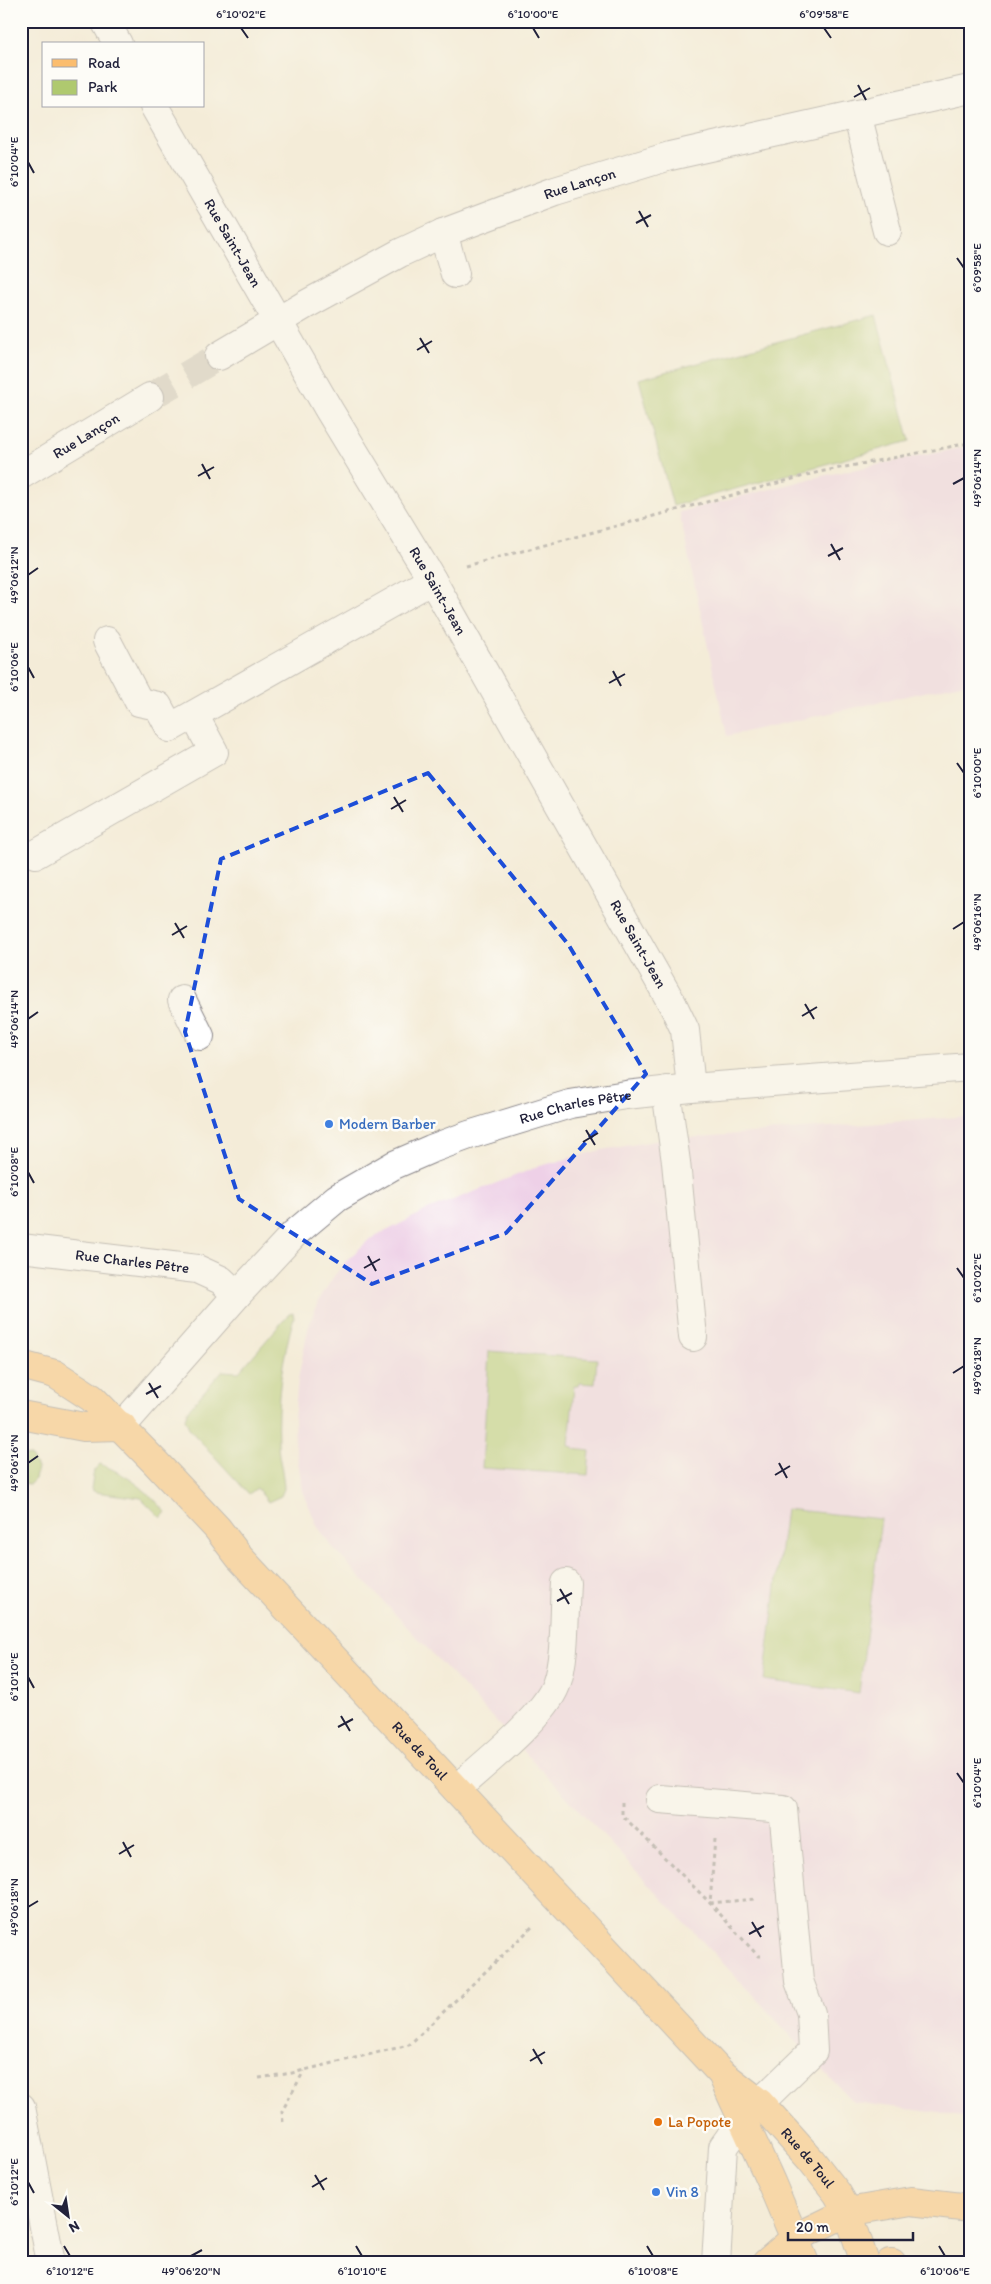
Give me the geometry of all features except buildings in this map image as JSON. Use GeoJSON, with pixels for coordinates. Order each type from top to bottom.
{"type":"FeatureCollection","features":[{"type":"Feature","properties":{"kind":"main road"},"geometry":{"type":"LineString","coordinates":[[21,1364],[55,1374],[92,1398],[122,1426]]}},
{"type":"Feature","properties":{"kind":"main road"},"geometry":{"type":"LineString","coordinates":[[21,1416],[84,1426],[122,1426]]}},
{"type":"Feature","properties":{"kind":"main road","name":"Rue de Toul"},"geometry":{"type":"LineString","coordinates":[[122,1426],[217,1528],[240,1558],[721,2073],[751,2111],[811,2160],[837,2193],[848,2212],[865,2263]]}},
{"type":"Feature","properties":{"kind":"main road","name":"Rue de Toul"},"geometry":{"type":"LineString","coordinates":[[751,2111],[800,2251]]}},
{"type":"Feature","properties":{"kind":"main road"},"geometry":{"type":"LineString","coordinates":[[766,2263],[800,2251],[848,2212],[911,2201],[970,2208]]}},
{"type":"Feature","properties":{"kind":"street"},"geometry":{"type":"LineString","coordinates":[[104,21],[117,42]]}},
{"type":"Feature","properties":{"kind":"street","name":"Rue Lançon"},"geometry":{"type":"LineString","coordinates":[[219,356],[400,253],[443,233],[555,191],[670,156],[970,89]]}},
{"type":"Feature","properties":{"kind":"street","name":"Rue Saint-Jean"},"geometry":{"type":"LineString","coordinates":[[155,108],[329,410],[430,575],[673,1005],[685,1030],[678,1089],[676,1162],[694,1337]]}},
{"type":"Feature","properties":{"kind":"street"},"geometry":{"type":"LineString","coordinates":[[857,114],[887,231]]}},
{"type":"Feature","properties":{"kind":"street"},"geometry":{"type":"LineString","coordinates":[[443,233],[455,274]]}},
{"type":"Feature","properties":{"kind":"street","name":"Rue Lançon"},"geometry":{"type":"LineString","coordinates":[[21,475],[150,397]]}},
{"type":"Feature","properties":{"kind":"street"},"geometry":{"type":"LineString","coordinates":[[107,641],[139,702],[158,706],[170,728],[430,575]]}},
{"type":"Feature","properties":{"kind":"street"},"geometry":{"type":"LineString","coordinates":[[36,854],[214,752],[194,715]]}},
{"type":"Feature","properties":{"kind":"street"},"geometry":{"type":"LineString","coordinates":[[182,1000],[200,1036]]}},
{"type":"Feature","properties":{"kind":"street","name":"Rue Charles Pêtre"},"geometry":{"type":"LineString","coordinates":[[122,1426],[237,1295],[294,1234],[336,1198],[394,1166],[470,1135],[570,1104],[678,1089],[970,1067]]}},
{"type":"Feature","properties":{"kind":"street","name":"Rue Charles Pêtre"},"geometry":{"type":"LineString","coordinates":[[21,1248],[196,1269],[221,1280],[237,1295]]}},
{"type":"Feature","properties":{"kind":"street"},"geometry":{"type":"LineString","coordinates":[[456,1789],[528,1722],[556,1686],[561,1662],[566,1582]]}},
{"type":"Feature","properties":{"kind":"street"},"geometry":{"type":"LineString","coordinates":[[660,1799],[783,1809],[799,1981],[811,2013],[813,2051],[751,2111],[723,2147],[716,2263]]}},
{"type":"Feature","properties":{"kind":"street"},"geometry":{"type":"LineString","coordinates":[[21,2107],[51,2263]]}},
{"type":"Feature","properties":{"kind":"path"},"geometry":{"type":"LineString","coordinates":[[430,575],[819,472],[970,443]]}},
{"type":"Feature","properties":{"kind":"path"},"geometry":{"type":"LineString","coordinates":[[660,1799],[657,1791],[623,1788],[622,1815],[710,1903],[758,1956],[796,1954]]}},
{"type":"Feature","properties":{"kind":"path"},"geometry":{"type":"LineString","coordinates":[[710,1903],[717,1804]]}},
{"type":"Feature","properties":{"kind":"path"},"geometry":{"type":"LineString","coordinates":[[710,1903],[791,1897]]}},
{"type":"Feature","properties":{"kind":"path"},"geometry":{"type":"LineString","coordinates":[[259,2078],[304,2070],[409,2045],[532,1927]]}},
{"type":"Feature","properties":{"kind":"path"},"geometry":{"type":"LineString","coordinates":[[283,2122],[282,2111],[304,2070]]}},
{"type":"Feature","properties":{"kind":"highlighted area"},"geometry":{"type":"Polygon","coordinates":[[[428,773],[568,944],[646,1074],[506,1233],[372,1284],[239,1199],[185,1032],[221,859],[428,773]]]}},
{"type":"Feature","properties":{"kind":"shaded area"},"geometry":{"type":"Polygon","coordinates":[[[970,446],[970,682],[727,736],[679,512],[822,476],[970,446]]]}},
{"type":"Feature","properties":{"kind":"shaded area"},"geometry":{"type":"Polygon","coordinates":[[[970,1116],[970,2117],[853,2102],[334,1549],[317,1526],[303,1491],[295,1444],[294,1419],[298,1379],[308,1329],[318,1301],[334,1276],[348,1259],[369,1240],[425,1211],[540,1166],[601,1150],[661,1140],[970,1116]]]}},
{"type":"Feature","properties":{"kind":"green space"},"geometry":{"type":"Polygon","coordinates":[[[876,315],[910,441],[673,506],[639,379],[876,315]]]}},
{"type":"Feature","properties":{"kind":"green space"},"geometry":{"type":"Polygon","coordinates":[[[293,1313],[294,1317],[283,1364],[278,1411],[278,1449],[284,1489],[281,1496],[268,1502],[257,1488],[249,1494],[190,1430],[185,1419],[187,1411],[222,1371],[239,1372],[289,1314],[293,1313]]]}},
{"type":"Feature","properties":{"kind":"green space"},"geometry":{"type":"Polygon","coordinates":[[[489,1351],[597,1359],[595,1384],[579,1383],[578,1386],[574,1386],[569,1446],[574,1447],[574,1449],[590,1451],[588,1475],[482,1468],[489,1351]]]}},
{"type":"Feature","properties":{"kind":"green space"},"geometry":{"type":"Polygon","coordinates":[[[21,1454],[31,1456],[37,1468],[35,1479],[30,1484],[21,1483],[21,1454]]]}},
{"type":"Feature","properties":{"kind":"green space"},"geometry":{"type":"Polygon","coordinates":[[[100,1464],[120,1473],[136,1484],[166,1512],[161,1518],[141,1498],[95,1492],[91,1489],[94,1470],[100,1464]]]}},
{"type":"Feature","properties":{"kind":"green space"},"geometry":{"type":"Polygon","coordinates":[[[786,1509],[881,1519],[859,1693],[764,1680],[786,1509]]]}},
{"type":"Feature","properties":{"kind":"tunnel"},"geometry":{"type":"LineString","coordinates":[[150,397],[219,356]]}},
{"type":"Feature","properties":{"kind":"place","name":"Modern Barber"},"geometry":{"type":"Point","coordinates":[329,1124]}},
{"type":"Feature","properties":{"kind":"place","name":"La Popote"},"geometry":{"type":"Point","coordinates":[658,2122]}},
{"type":"Feature","properties":{"kind":"place","name":"Vin 8"},"geometry":{"type":"Point","coordinates":[656,2192]}}]}
